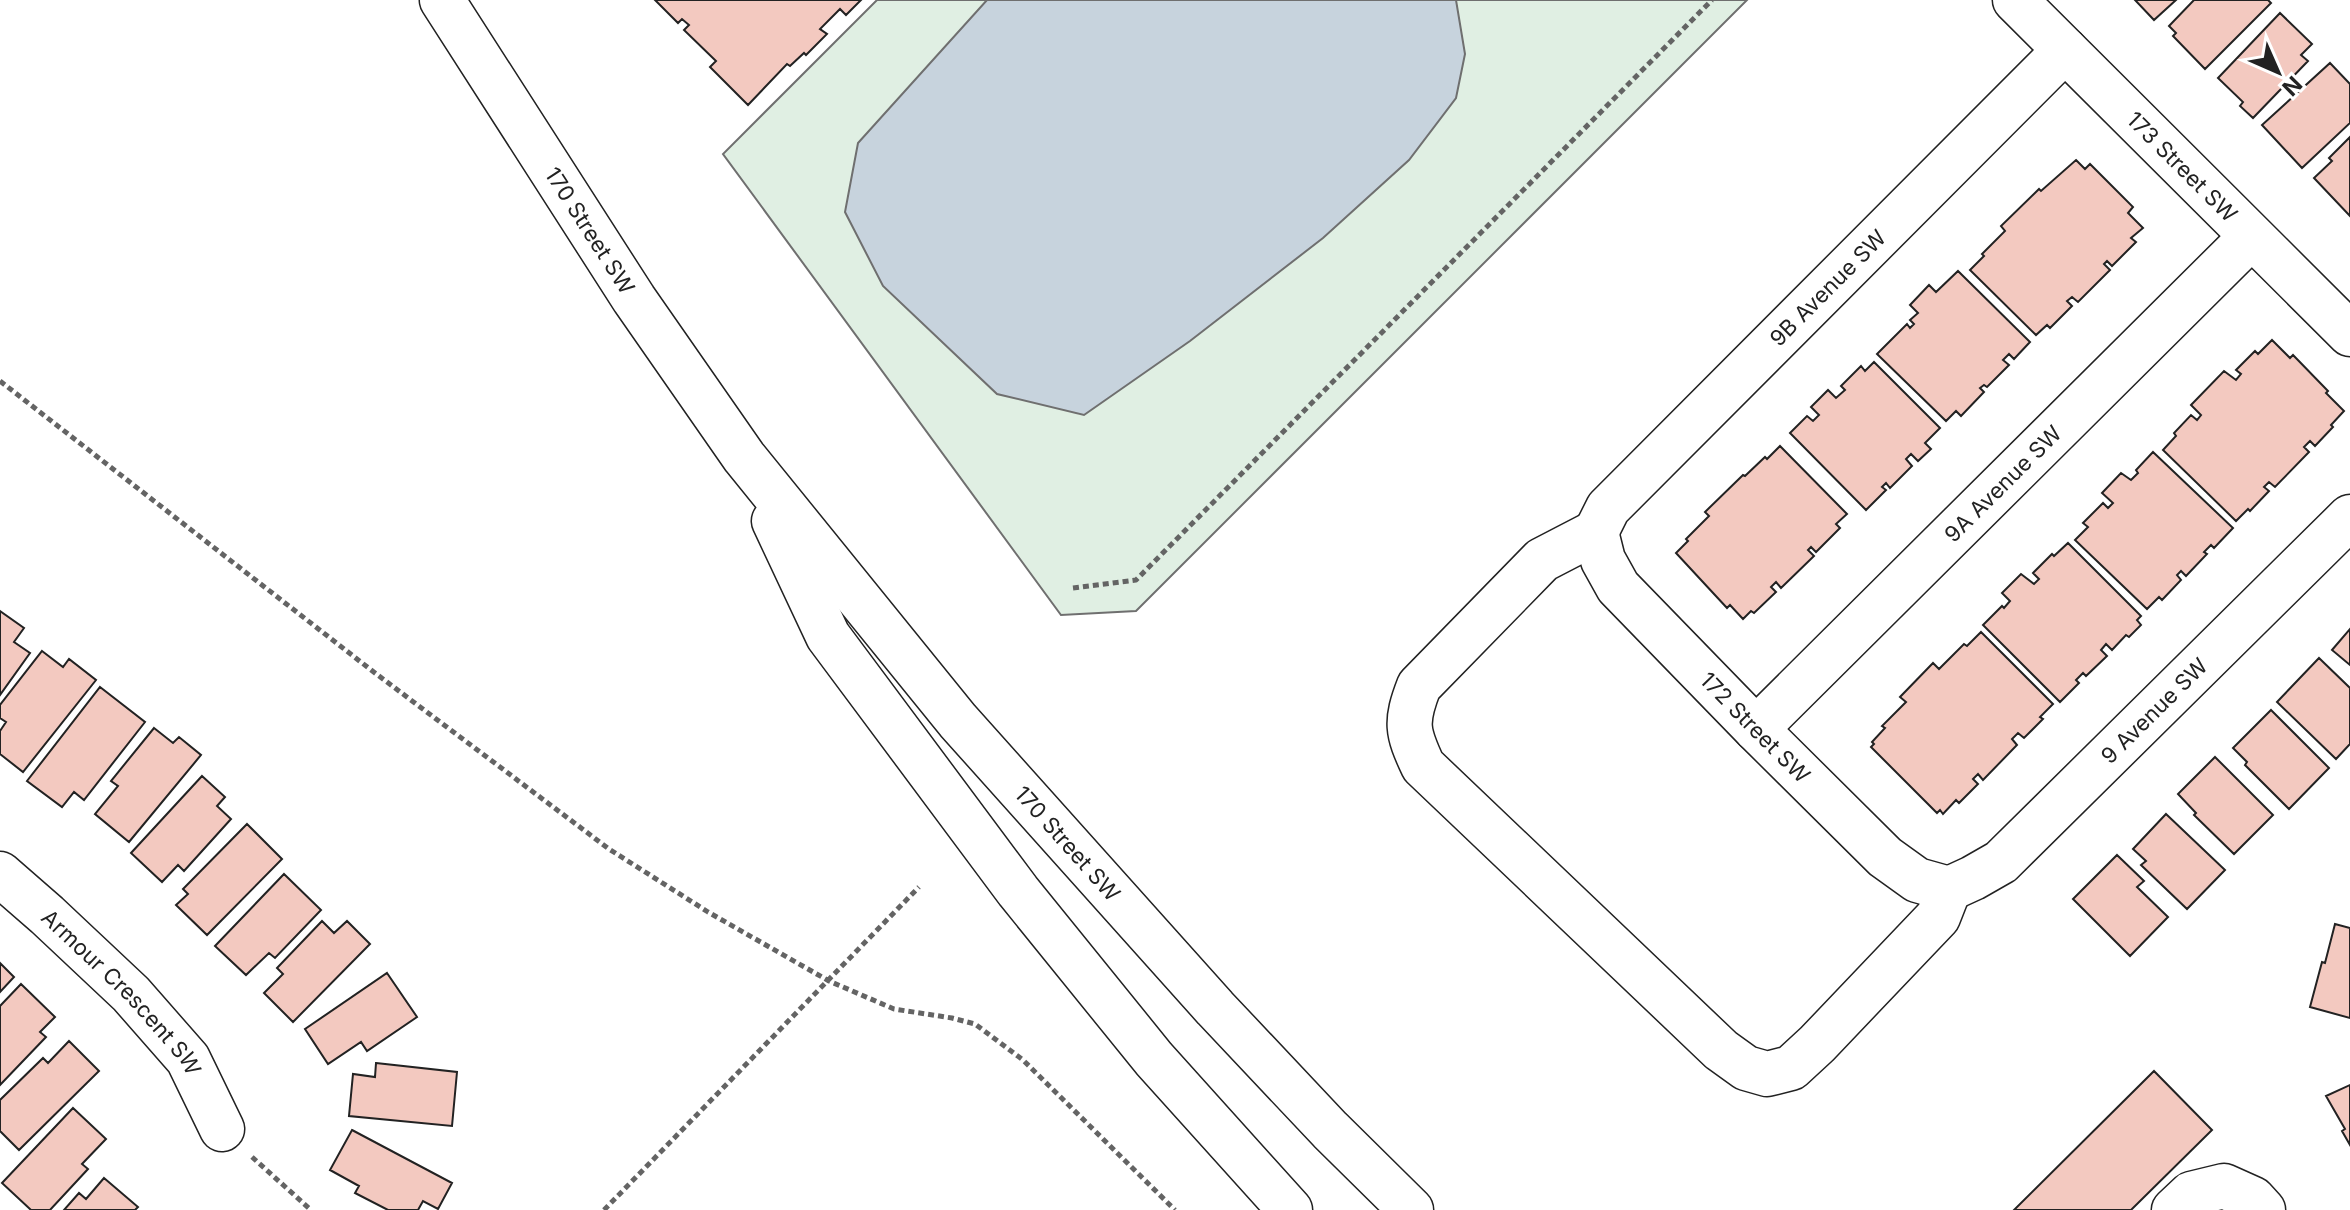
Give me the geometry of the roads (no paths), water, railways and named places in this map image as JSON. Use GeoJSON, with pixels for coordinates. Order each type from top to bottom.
{"type":"FeatureCollection","features":[{"type":"Feature","properties":{"kind":"street","name":"170 Street SW"},"geometry":{"type":"LineString","coordinates":[[442,0],[634,299],[744,457],[968,732],[1215,1008],[1330,1130],[1411,1210]]}},
{"type":"Feature","properties":{"kind":"street","name":"173 Street SW"},"geometry":{"type":"LineString","coordinates":[[2015,0],[2350,334]]}},
{"type":"Feature","properties":{"kind":"street","name":"9B Avenue SW"},"geometry":{"type":"LineString","coordinates":[[1596,532],[1608,508],[2065,50]]}},
{"type":"Feature","properties":{"kind":"street","name":"9A Avenue SW"},"geometry":{"type":"LineString","coordinates":[[1756,729],[2251,237]]}},
{"type":"Feature","properties":{"kind":"street","name":"170 Street SW"},"geometry":{"type":"LineString","coordinates":[[744,457],[828,636],[1022,897],[1154,1059],[1290,1210]]}},
{"type":"Feature","properties":{"kind":"street","name":"9 Avenue SW"},"geometry":{"type":"LineString","coordinates":[[1949,889],[2001,862],[2350,517]]}},
{"type":"Feature","properties":{"kind":"street","name":"172 Street SW"},"geometry":{"type":"LineString","coordinates":[[1596,532],[1603,560],[1618,587],[1756,729],[1885,857],[1917,880],[1949,889]]}},
{"type":"Feature","properties":{"kind":"street"},"geometry":{"type":"LineString","coordinates":[[1596,532],[1542,560],[1419,686],[1409,711],[1410,739],[1423,766],[1721,1050],[1746,1068],[1767,1074],[1791,1068],[1817,1044],[1938,917],[1949,889]]}},
{"type":"Feature","properties":{"kind":"street","name":"Armour Crescent SW"},"geometry":{"type":"LineString","coordinates":[[0,874],[131,994],[188,1059],[222,1129]]}},
{"type":"Feature","properties":{"kind":"street"},"geometry":{"type":"LineString","coordinates":[[2174,1210],[2191,1194],[2224,1186],[2253,1199],[2263,1210]]}}]}
